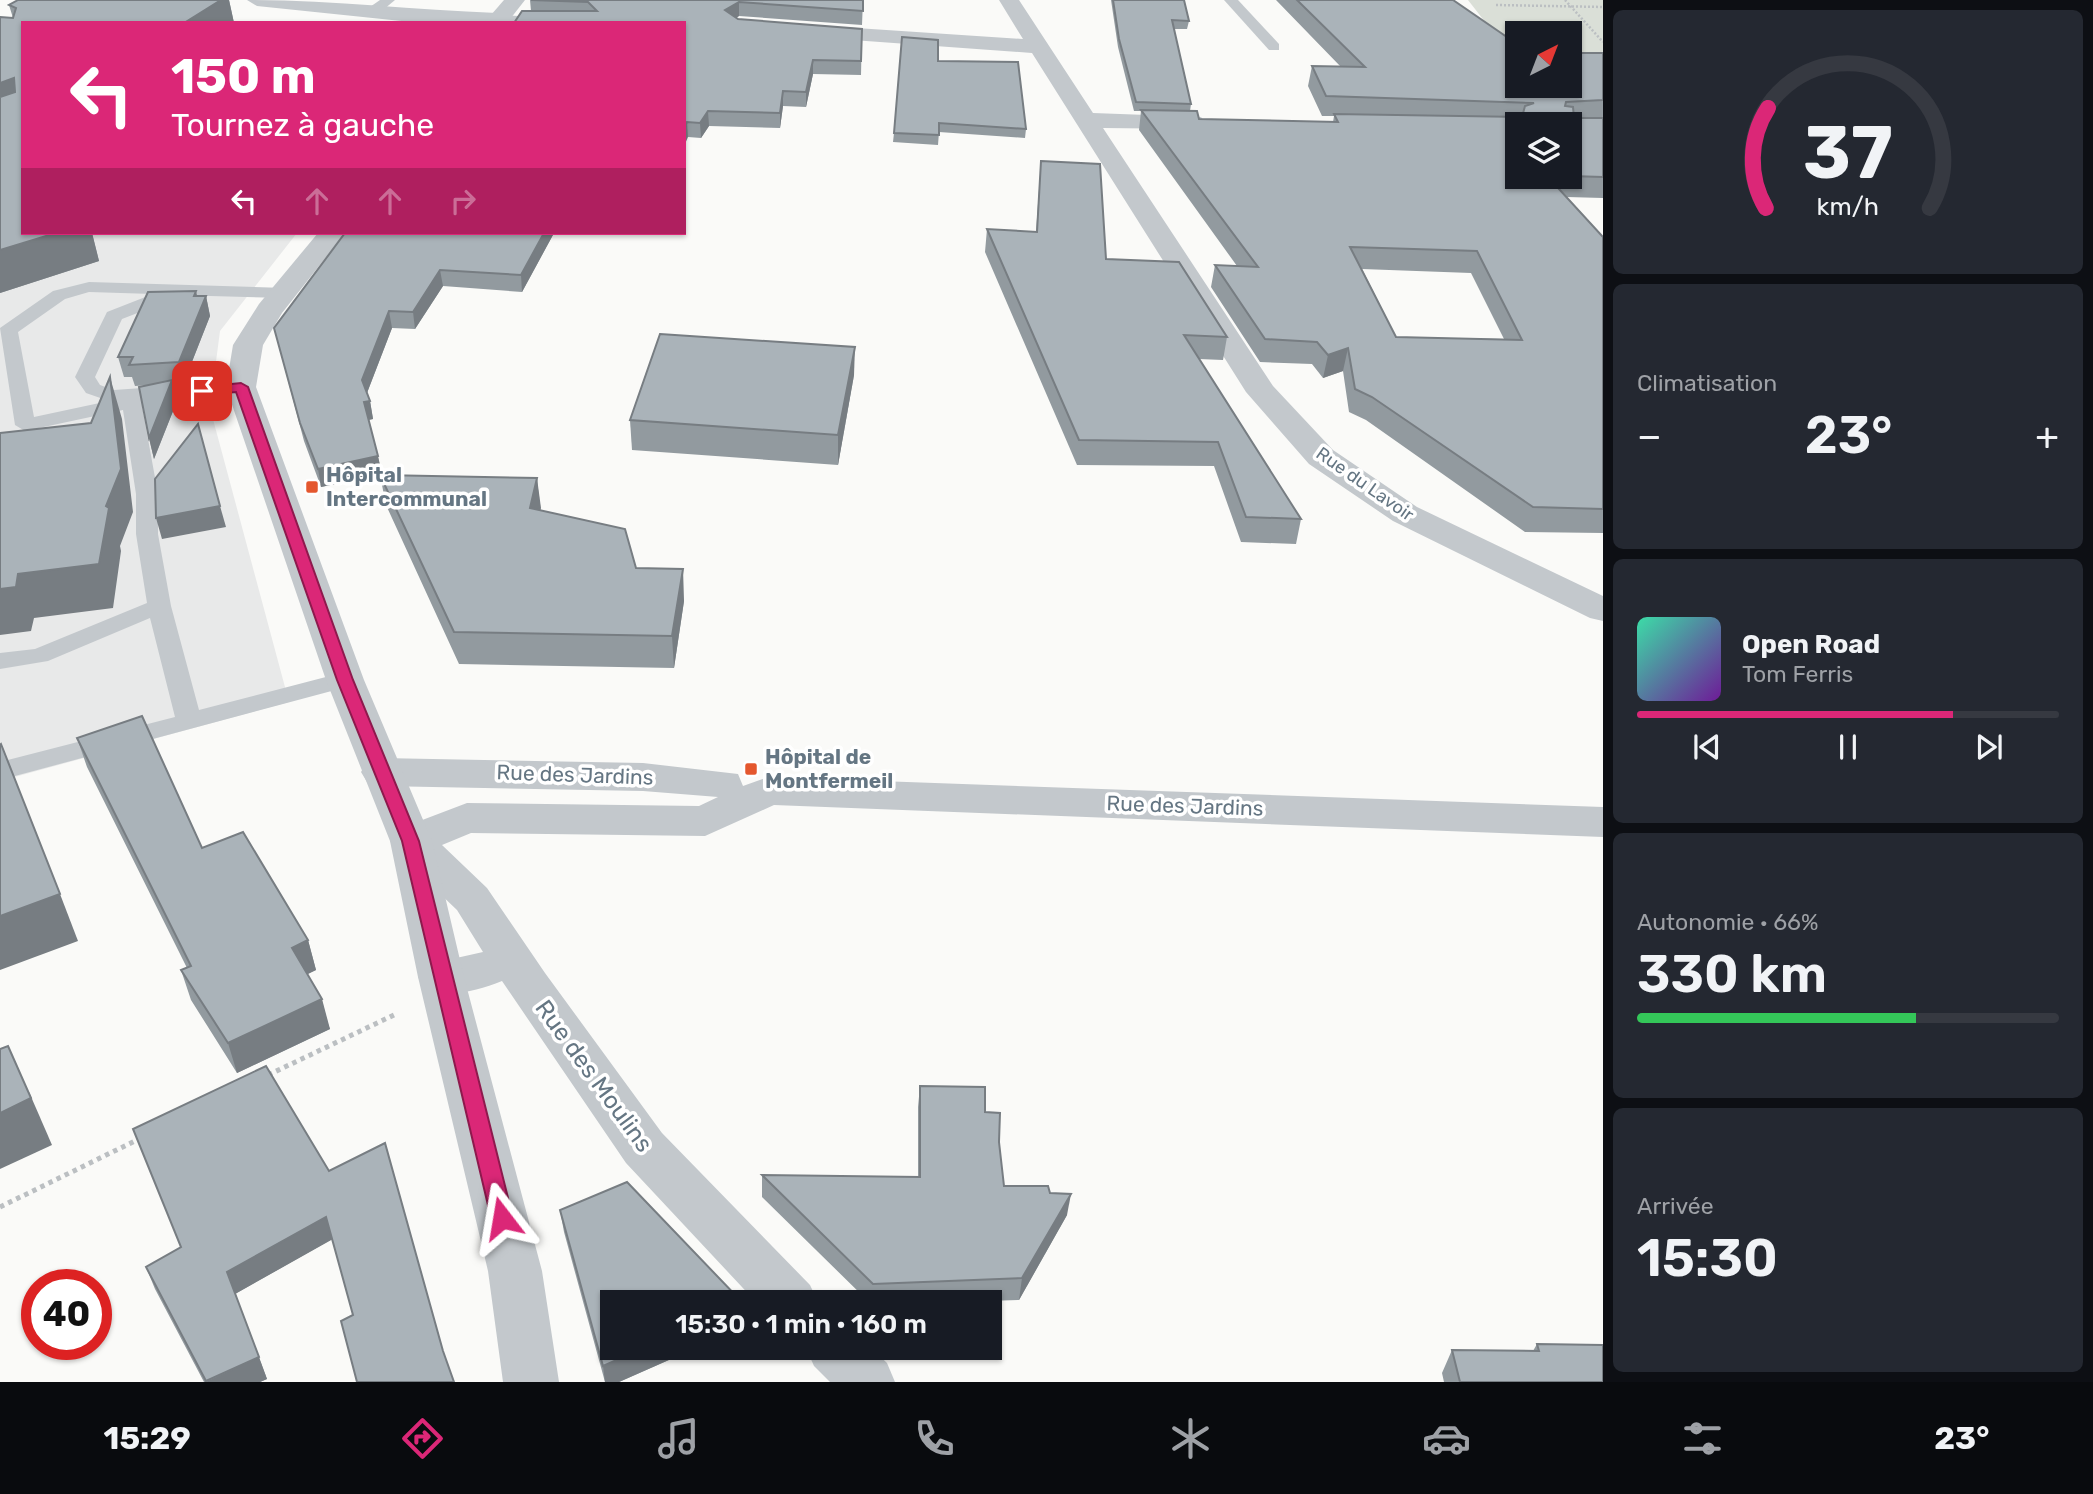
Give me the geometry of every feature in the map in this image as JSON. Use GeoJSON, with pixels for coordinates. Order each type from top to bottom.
{"type":"FeatureCollection","features":[{"type":"Feature","properties":{"kind":"street"},"geometry":{"type":"LineString","coordinates":[[257,0],[380,6],[496,21],[515,0]]}},
{"type":"Feature","properties":{"kind":"street","name":"Rue du Lavoir"},"geometry":{"type":"LineString","coordinates":[[1009,0],[1261,392],[1321,457],[1405,514],[1603,610]]}},
{"type":"Feature","properties":{"kind":"street"},"geometry":{"type":"LineString","coordinates":[[794,29],[1039,47]]}},
{"type":"Feature","properties":{"kind":"street"},"geometry":{"type":"LineString","coordinates":[[1086,120],[1221,122]]}},
{"type":"Feature","properties":{"kind":"street"},"geometry":{"type":"LineString","coordinates":[[330,235],[269,310],[248,345],[241,387],[345,680],[411,841],[445,992],[515,1271],[531,1382]]}},
{"type":"Feature","properties":{"kind":"street","name":"Rue des Jardins"},"geometry":{"type":"LineString","coordinates":[[381,772],[654,777],[724,784]]}},
{"type":"Feature","properties":{"kind":"street","name":"Rue des Jardins"},"geometry":{"type":"LineString","coordinates":[[411,841],[467,818],[705,821],[768,791],[1603,822]]}},
{"type":"Feature","properties":{"kind":"street","name":"Rue des Moulins"},"geometry":{"type":"LineString","coordinates":[[411,841],[472,899],[644,1148],[780,1290]]}},
{"type":"Feature","properties":{"kind":"street"},"geometry":{"type":"LineString","coordinates":[[445,992],[475,973],[511,959]]}},
{"type":"Feature","properties":{"kind":"street"},"geometry":{"type":"LineString","coordinates":[[846,1360],[867,1382]]}},
{"type":"Feature","properties":{"kind":"lane"},"geometry":{"type":"LineString","coordinates":[[1231,0],[1274,47]]}},
{"type":"Feature","properties":{"kind":"lane"},"geometry":{"type":"LineString","coordinates":[[25,425],[8,330],[59,295],[89,287],[285,293]]}},
{"type":"Feature","properties":{"kind":"lane"},"geometry":{"type":"LineString","coordinates":[[182,290],[134,306],[114,316],[85,377],[93,389],[111,396],[241,387]]}},
{"type":"Feature","properties":{"kind":"lane"},"geometry":{"type":"LineString","coordinates":[[8,439],[25,425],[175,393]]}},
{"type":"Feature","properties":{"kind":"lane"},"geometry":{"type":"LineString","coordinates":[[132,403],[147,494],[147,534],[159,606],[189,721]]}},
{"type":"Feature","properties":{"kind":"lane"},"geometry":{"type":"LineString","coordinates":[[0,661],[40,656],[159,606]]}},
{"type":"Feature","properties":{"kind":"lane"},"geometry":{"type":"LineString","coordinates":[[0,771],[345,680]]}},
{"type":"Feature","properties":{"kind":"lane","name":"Rue des Jardins"},"geometry":{"type":"LineString","coordinates":[[724,784],[768,791]]}},
{"type":"Feature","properties":{"kind":"path"},"geometry":{"type":"LineString","coordinates":[[1565,0],[1603,42]]}},
{"type":"Feature","properties":{"kind":"path"},"geometry":{"type":"LineString","coordinates":[[1496,5],[1603,7]]}},
{"type":"Feature","properties":{"kind":"path"},"geometry":{"type":"LineString","coordinates":[[257,1081],[391,1014],[445,992]]}},
{"type":"Feature","properties":{"kind":"path"},"geometry":{"type":"LineString","coordinates":[[0,1207],[147,1135]]}},
{"type":"Feature","properties":{"kind":"shaded area"},"geometry":{"type":"Polygon","coordinates":[[[1468,0],[1603,0],[1603,62],[1582,61],[1582,21],[1505,21],[1505,47],[1468,0]]]}},
{"type":"Feature","properties":{"kind":"shaded area"},"geometry":{"type":"Polygon","coordinates":[[[0,48],[21,235],[295,235],[220,331],[210,408],[289,702],[0,781],[0,48]]]}},
{"type":"Feature","properties":{"kind":"building"},"geometry":{"type":"Polygon","coordinates":[[[18,0],[221,0],[187,21],[21,21],[21,235],[49,235],[0,250],[0,97],[15,92],[14,78],[0,83],[0,17],[13,18],[16,8],[9,5],[18,0]]]}},
{"type":"Feature","properties":{"kind":"building"},"geometry":{"type":"Polygon","coordinates":[[[531,0],[863,0],[863,11],[739,2],[725,10],[738,19],[862,29],[861,61],[813,60],[806,92],[783,91],[780,113],[708,111],[700,123],[687,122],[686,124],[686,21],[515,21],[522,11],[597,11],[588,2],[531,0]]]}},
{"type":"Feature","properties":{"kind":"building"},"geometry":{"type":"Polygon","coordinates":[[[1113,0],[1184,0],[1189,21],[1172,20],[1191,104],[1136,102],[1119,39],[1113,0]]]}},
{"type":"Feature","properties":{"kind":"building"},"geometry":{"type":"Polygon","coordinates":[[[1297,0],[1453,0],[1505,36],[1505,98],[1582,98],[1582,53],[1603,53],[1603,100],[1566,102],[1565,106],[1573,107],[1573,112],[1523,112],[1525,106],[1534,103],[1326,96],[1312,66],[1365,67],[1297,0]]]}},
{"type":"Feature","properties":{"kind":"building"},"geometry":{"type":"Polygon","coordinates":[[[902,37],[938,40],[938,61],[1018,62],[1026,129],[939,123],[939,135],[894,133],[902,37]]]}},
{"type":"Feature","properties":{"kind":"building"},"geometry":{"type":"Polygon","coordinates":[[[1141,110],[1197,111],[1199,119],[1338,122],[1334,114],[1505,117],[1505,189],[1559,189],[1603,237],[1603,509],[1533,507],[1372,397],[1355,389],[1348,348],[1328,355],[1317,342],[1265,339],[1215,265],[1258,267],[1141,110]],[[1350,247],[1396,337],[1522,340],[1477,251],[1350,247]]]}},
{"type":"Feature","properties":{"kind":"building"},"geometry":{"type":"Polygon","coordinates":[[[1582,118],[1603,118],[1603,177],[1582,176],[1582,118]]]}},
{"type":"Feature","properties":{"kind":"building"},"geometry":{"type":"Polygon","coordinates":[[[1041,161],[1100,164],[1106,259],[1179,262],[1227,337],[1184,335],[1301,519],[1246,517],[1218,442],[1079,440],[987,229],[1037,232],[1041,161]]]}},
{"type":"Feature","properties":{"kind":"building"},"geometry":{"type":"Polygon","coordinates":[[[344,235],[543,235],[521,275],[440,270],[413,312],[389,311],[362,380],[370,401],[364,402],[378,456],[318,469],[300,423],[274,328],[344,235]]]}},
{"type":"Feature","properties":{"kind":"building"},"geometry":{"type":"Polygon","coordinates":[[[196,291],[194,296],[206,296],[179,362],[129,365],[133,357],[118,357],[148,292],[196,291]]]}},
{"type":"Feature","properties":{"kind":"building"},"geometry":{"type":"Polygon","coordinates":[[[660,334],[855,347],[838,435],[630,420],[660,334]]]}},
{"type":"Feature","properties":{"kind":"building"},"geometry":{"type":"Polygon","coordinates":[[[110,377],[121,469],[106,506],[109,508],[99,564],[18,574],[16,587],[0,589],[0,433],[91,423],[110,377]]]}},
{"type":"Feature","properties":{"kind":"building"},"geometry":{"type":"Polygon","coordinates":[[[172,380],[149,438],[139,387],[172,380]]]}},
{"type":"Feature","properties":{"kind":"building"},"geometry":{"type":"Polygon","coordinates":[[[198,424],[220,506],[156,518],[155,479],[198,424]]]}},
{"type":"Feature","properties":{"kind":"building"},"geometry":{"type":"Polygon","coordinates":[[[380,475],[537,478],[530,508],[625,529],[636,568],[683,569],[672,636],[454,632],[380,475]]]}},
{"type":"Feature","properties":{"kind":"building"},"geometry":{"type":"Polygon","coordinates":[[[142,716],[202,848],[243,832],[308,940],[292,948],[322,999],[228,1043],[181,970],[191,966],[77,738],[142,716]]]}},
{"type":"Feature","properties":{"kind":"building"},"geometry":{"type":"Polygon","coordinates":[[[0,745],[60,894],[0,916],[0,745]]]}},
{"type":"Feature","properties":{"kind":"building"},"geometry":{"type":"Polygon","coordinates":[[[8,1046],[31,1098],[0,1113],[0,1049],[8,1046]]]}},
{"type":"Feature","properties":{"kind":"building"},"geometry":{"type":"Polygon","coordinates":[[[266,1066],[329,1171],[385,1143],[454,1382],[357,1382],[341,1321],[353,1315],[326,1217],[227,1272],[259,1357],[206,1381],[146,1267],[181,1247],[133,1129],[266,1066]]]}},
{"type":"Feature","properties":{"kind":"building"},"geometry":{"type":"Polygon","coordinates":[[[920,1086],[985,1087],[985,1112],[1000,1113],[999,1142],[1004,1186],[1048,1186],[1050,1193],[1071,1194],[1022,1278],[873,1284],[762,1175],[920,1177],[920,1086]]]}},
{"type":"Feature","properties":{"kind":"building"},"geometry":{"type":"Polygon","coordinates":[[[627,1182],[730,1290],[600,1290],[600,1355],[560,1210],[627,1182]]]}},
{"type":"Feature","properties":{"kind":"building"},"geometry":{"type":"Polygon","coordinates":[[[1537,1344],[1603,1345],[1603,1382],[1460,1382],[1452,1350],[1539,1351],[1537,1344]]]}},
{"type":"Feature","properties":{"kind":"building"},"geometry":{"type":"Polygon","coordinates":[[[601,1360],[617,1360],[603,1366],[601,1360]]]}},
{"type":"Feature","properties":{"kind":"place","name":"Hôpital Intercommunal"},"geometry":{"type":"Point","coordinates":[312,487]}},
{"type":"Feature","properties":{"kind":"place","name":"Hôpital de Montfermeil"},"geometry":{"type":"Point","coordinates":[751,769]}},
{"type":"Feature","properties":{"kind":"route"},"geometry":{"type":"LineString","coordinates":[[202,391],[241,387],[345,680],[411,841],[441,977],[502,1218]]}}]}
